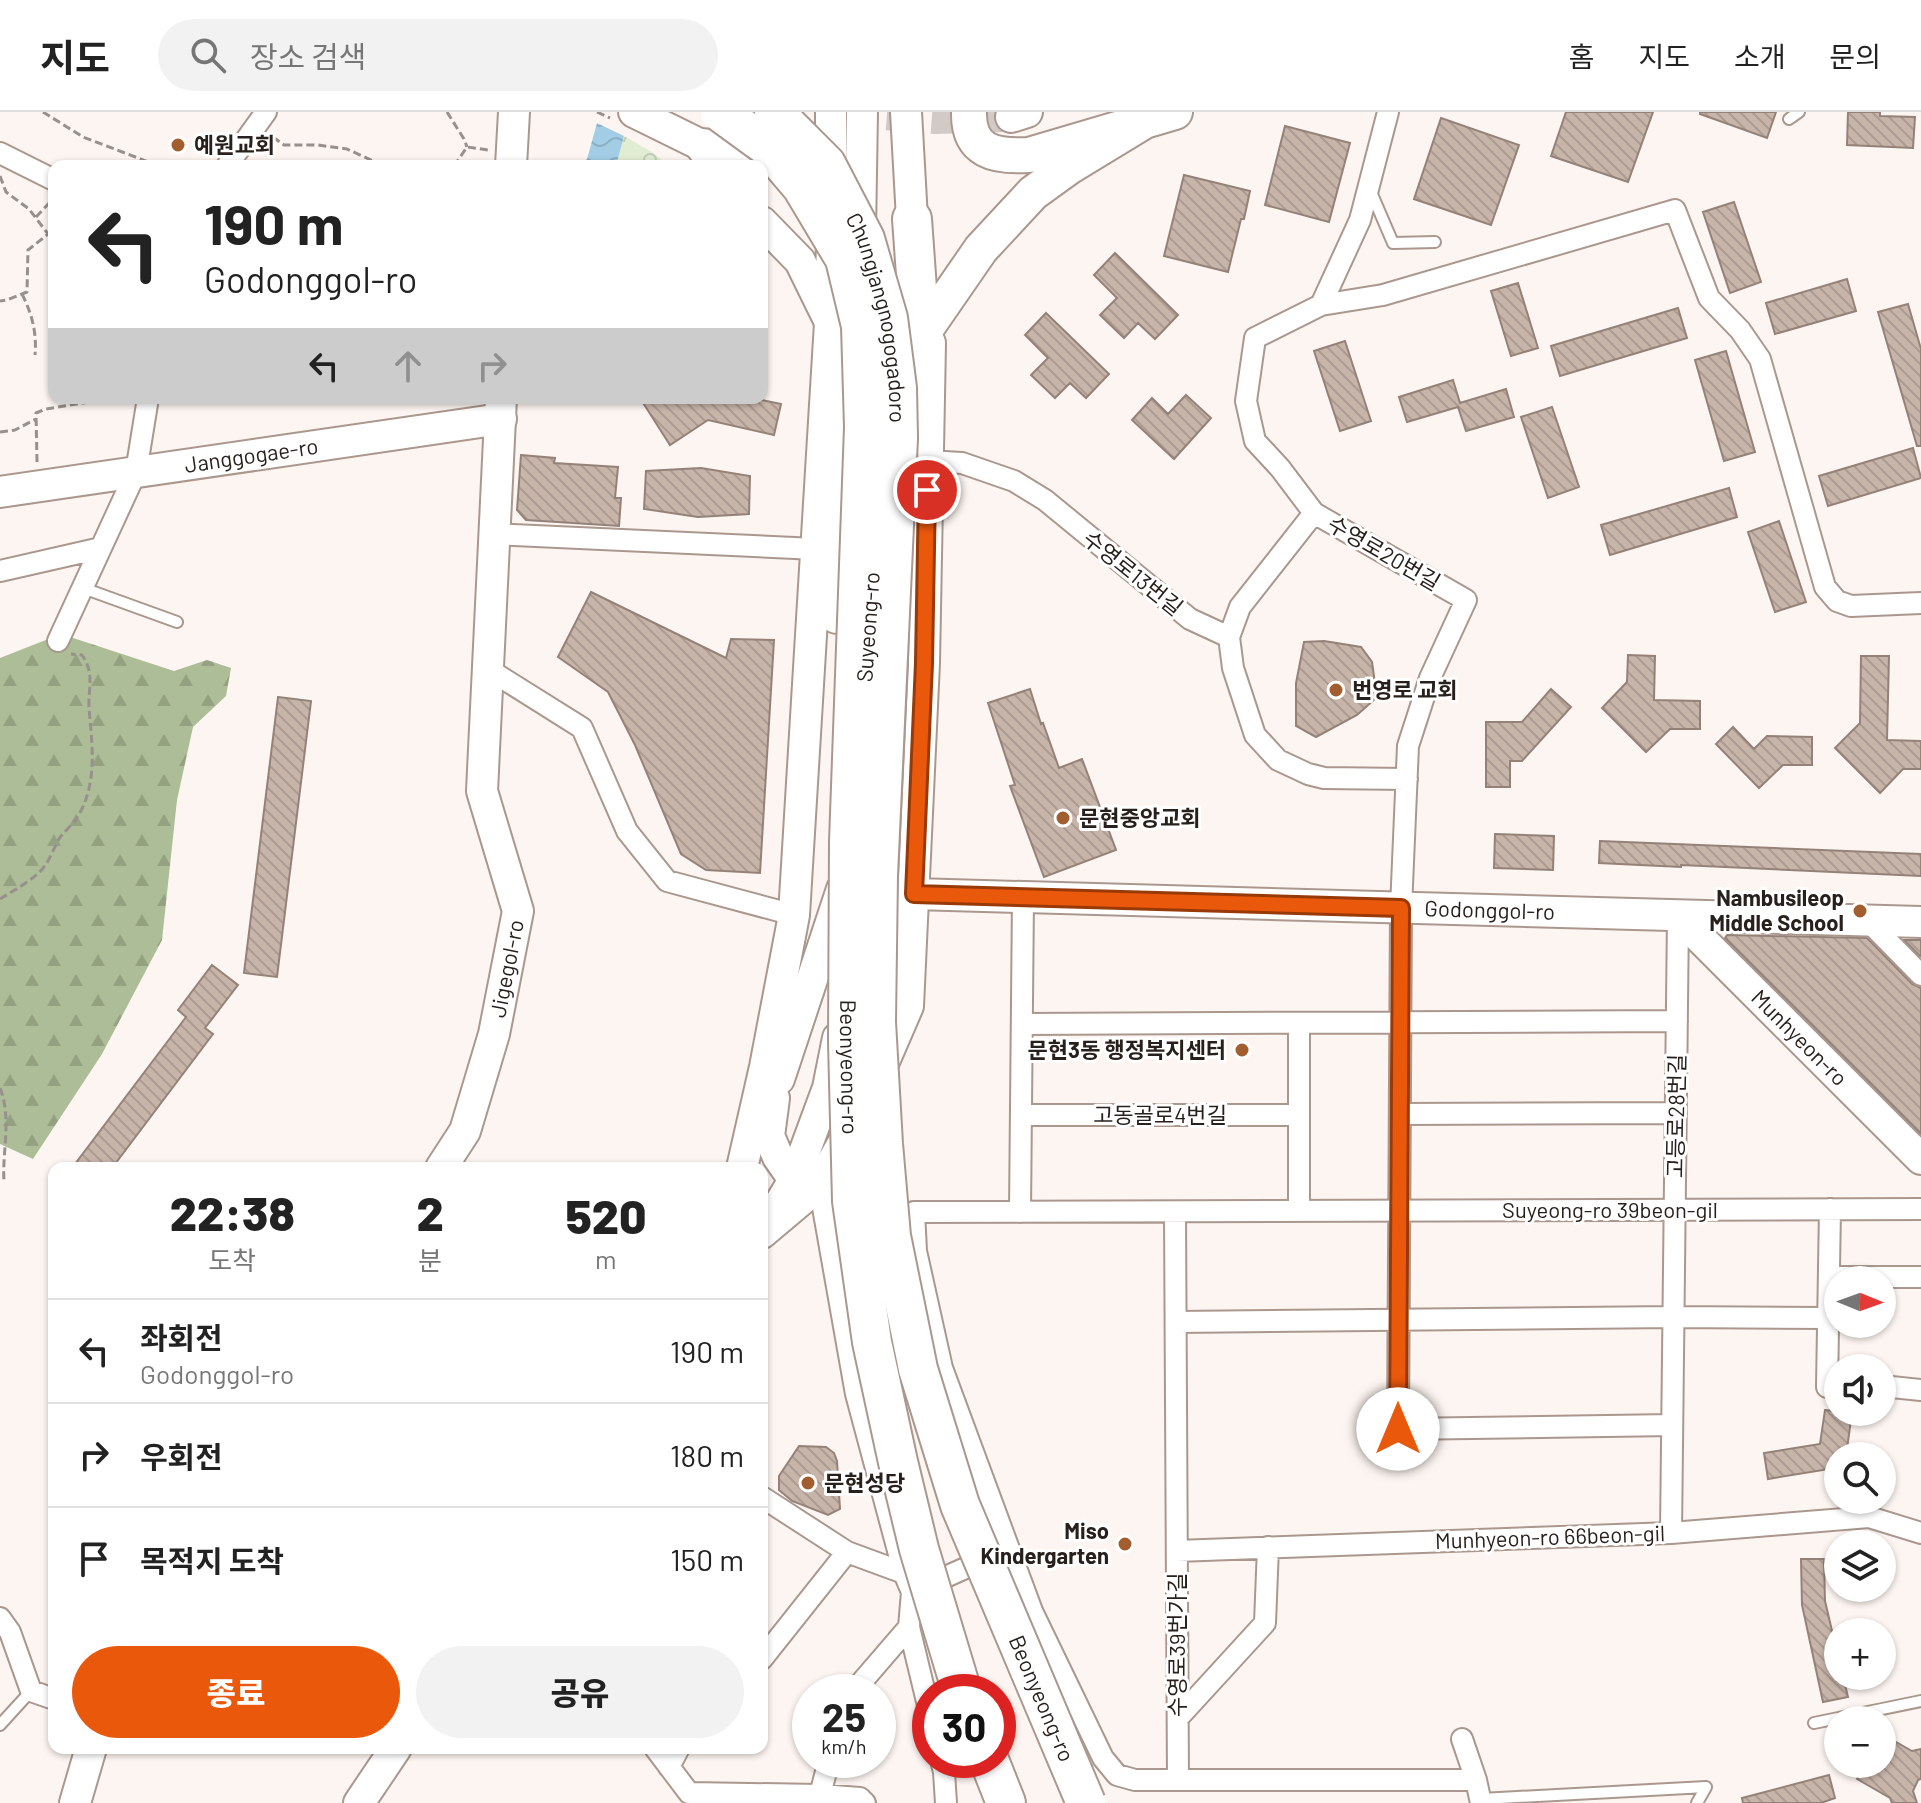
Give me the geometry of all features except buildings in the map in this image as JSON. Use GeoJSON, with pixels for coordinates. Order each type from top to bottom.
{"type":"FeatureCollection","features":[{"type":"Feature","properties":{"kind":"highway","name":"Chungjangnogogadoro"},"geometry":{"type":"LineString","coordinates":[[720,112],[768,147],[802,187],[845,259],[861,326],[864,427]]}},
{"type":"Feature","properties":{"kind":"highway","name":"Chungjangnogogadoro"},"geometry":{"type":"LineString","coordinates":[[774,112],[826,164],[865,239],[888,318],[897,388],[898,438],[887,699]]}},
{"type":"Feature","properties":{"kind":"highway"},"geometry":{"type":"LineString","coordinates":[[902,1224],[891,1100],[919,349],[912,219]]}},
{"type":"Feature","properties":{"kind":"highway"},"geometry":{"type":"LineString","coordinates":[[846,389],[825,951],[827,1064],[852,1201]]}},
{"type":"Feature","properties":{"kind":"highway","name":"Beonyeong-ro"},"geometry":{"type":"LineString","coordinates":[[864,427],[849,842],[848,1042],[852,1201],[872,1342],[898,1462],[919,1549],[957,1674]]}},
{"type":"Feature","properties":{"kind":"highway","name":"Beonyeong-ro"},"geometry":{"type":"LineString","coordinates":[[887,699],[878,875],[876,1022],[883,1144],[902,1224],[918,1369],[960,1505],[1086,1803]]}},
{"type":"Feature","properties":{"kind":"highway"},"geometry":{"type":"LineString","coordinates":[[996,1778],[1006,1803]]}},
{"type":"Feature","properties":{"kind":"main road"},"geometry":{"type":"LineString","coordinates":[[512,159],[514,112]]}},
{"type":"Feature","properties":{"kind":"main road"},"geometry":{"type":"LineString","coordinates":[[634,112],[708,155],[793,149],[830,126],[890,112]]}},
{"type":"Feature","properties":{"kind":"main road"},"geometry":{"type":"LineString","coordinates":[[780,149],[796,138],[808,112]]}},
{"type":"Feature","properties":{"kind":"main road","name":"Suyeong-ro"},"geometry":{"type":"LineString","coordinates":[[806,1182],[863,922],[873,818],[890,408],[912,219],[906,112]]}},
{"type":"Feature","properties":{"kind":"main road"},"geometry":{"type":"LineString","coordinates":[[969,112],[974,140],[989,152],[1007,156],[1029,155],[1159,117]]}},
{"type":"Feature","properties":{"kind":"main road"},"geometry":{"type":"LineString","coordinates":[[768,1225],[806,1182],[867,1100],[908,1006],[924,663],[930,396],[919,349],[981,249],[1033,193],[1069,167],[1159,117]]}},
{"type":"Feature","properties":{"kind":"main road"},"geometry":{"type":"LineString","coordinates":[[846,389],[860,230],[862,119]]}},
{"type":"Feature","properties":{"kind":"main road"},"geometry":{"type":"LineString","coordinates":[[743,1162],[794,915],[830,323],[830,126]]}},
{"type":"Feature","properties":{"kind":"main road"},"geometry":{"type":"LineString","coordinates":[[768,228],[800,261],[830,323],[846,389]]}},
{"type":"Feature","properties":{"kind":"main road","name":"Suyeong-ro"},"geometry":{"type":"LineString","coordinates":[[751,1162],[841,891],[862,712],[879,442],[860,230]]}},
{"type":"Feature","properties":{"kind":"main road","name":"Janggogae-ro"},"geometry":{"type":"LineString","coordinates":[[0,492],[136,472],[501,408]]}},
{"type":"Feature","properties":{"kind":"main road","name":"Jigegol-ro"},"geometry":{"type":"LineString","coordinates":[[445,1162],[465,1131],[494,1034],[518,911],[482,791],[501,408]]}},
{"type":"Feature","properties":{"kind":"main road","name":"Godonggol-ro"},"geometry":{"type":"LineString","coordinates":[[914,894],[1921,922]]}},
{"type":"Feature","properties":{"kind":"main road","name":"Munhyeon-ro"},"geometry":{"type":"LineString","coordinates":[[1678,916],[1921,1159]]}},
{"type":"Feature","properties":{"kind":"main road"},"geometry":{"type":"LineString","coordinates":[[775,1091],[769,1136],[778,1157],[806,1182]]}},
{"type":"Feature","properties":{"kind":"main road"},"geometry":{"type":"LineString","coordinates":[[75,1803],[89,1754]]}},
{"type":"Feature","properties":{"kind":"main road"},"geometry":{"type":"LineString","coordinates":[[359,1803],[392,1754]]}},
{"type":"Feature","properties":{"kind":"main road"},"geometry":{"type":"LineString","coordinates":[[378,1803],[411,1754]]}},
{"type":"Feature","properties":{"kind":"street"},"geometry":{"type":"LineString","coordinates":[[1321,305],[1360,220],[1388,112]]}},
{"type":"Feature","properties":{"kind":"street"},"geometry":{"type":"LineString","coordinates":[[231,160],[261,119]]}},
{"type":"Feature","properties":{"kind":"street"},"geometry":{"type":"LineString","coordinates":[[0,153],[48,177]]}},
{"type":"Feature","properties":{"kind":"street"},"geometry":{"type":"LineString","coordinates":[[1321,305],[1383,295],[1675,210],[1709,298],[1740,330],[1760,359],[1825,587],[1837,601],[1851,606],[1921,603]]}},
{"type":"Feature","properties":{"kind":"street","name":"수영로20번길"},"geometry":{"type":"LineString","coordinates":[[1321,305],[1255,338],[1246,401],[1255,441],[1314,513],[1466,600],[1430,678],[1408,746],[1401,908],[1398,1429],[1672,1425]]}},
{"type":"Feature","properties":{"kind":"street"},"geometry":{"type":"LineString","coordinates":[[58,641],[136,472],[147,404]]}},
{"type":"Feature","properties":{"kind":"street","name":"수영로13번길"},"geometry":{"type":"LineString","coordinates":[[927,461],[962,463],[1014,481],[1045,500],[1190,619],[1229,637]]}},
{"type":"Feature","properties":{"kind":"street"},"geometry":{"type":"LineString","coordinates":[[1314,513],[1240,607],[1229,637],[1233,668],[1255,735],[1278,760],[1308,774],[1324,778],[1407,779]]}},
{"type":"Feature","properties":{"kind":"street"},"geometry":{"type":"LineString","coordinates":[[494,534],[816,549]]}},
{"type":"Feature","properties":{"kind":"street"},"geometry":{"type":"LineString","coordinates":[[0,571],[101,548]]}},
{"type":"Feature","properties":{"kind":"street"},"geometry":{"type":"LineString","coordinates":[[488,669],[582,728],[627,831],[667,881],[794,915]]}},
{"type":"Feature","properties":{"kind":"street"},"geometry":{"type":"LineString","coordinates":[[1020,1212],[1023,897]]}},
{"type":"Feature","properties":{"kind":"street","name":"고등로28번길"},"geometry":{"type":"LineString","coordinates":[[1671,1533],[1678,916]]}},
{"type":"Feature","properties":{"kind":"street"},"geometry":{"type":"LineString","coordinates":[[1868,921],[1921,975]]}},
{"type":"Feature","properties":{"kind":"street"},"geometry":{"type":"LineString","coordinates":[[1022,1024],[1677,1021]]}},
{"type":"Feature","properties":{"kind":"street"},"geometry":{"type":"LineString","coordinates":[[1299,1024],[1299,1211]]}},
{"type":"Feature","properties":{"kind":"street"},"geometry":{"type":"LineString","coordinates":[[1400,1114],[1676,1113]]}},
{"type":"Feature","properties":{"kind":"street","name":"고동골로4번길"},"geometry":{"type":"LineString","coordinates":[[1021,1115],[1299,1115]]}},
{"type":"Feature","properties":{"kind":"street"},"geometry":{"type":"LineString","coordinates":[[806,1182],[856,1394],[908,1583],[909,1627],[920,1674]]}},
{"type":"Feature","properties":{"kind":"street"},"geometry":{"type":"LineString","coordinates":[[1829,1266],[1830,1209]]}},
{"type":"Feature","properties":{"kind":"street","name":"Suyeong-ro 39beon-gil"},"geometry":{"type":"LineString","coordinates":[[902,1224],[1020,1212],[1921,1209]]}},
{"type":"Feature","properties":{"kind":"street","name":"수영로39번가길"},"geometry":{"type":"LineString","coordinates":[[1175,1212],[1178,1780]]}},
{"type":"Feature","properties":{"kind":"street"},"geometry":{"type":"LineString","coordinates":[[902,1224],[916,1251],[942,1368],[1032,1611],[1103,1758],[1117,1775],[1135,1780],[1479,1794],[1462,1739]]}},
{"type":"Feature","properties":{"kind":"street"},"geometry":{"type":"LineString","coordinates":[[1896,1277],[1921,1277]]}},
{"type":"Feature","properties":{"kind":"street"},"geometry":{"type":"LineString","coordinates":[[1176,1322],[1824,1318]]}},
{"type":"Feature","properties":{"kind":"street"},"geometry":{"type":"LineString","coordinates":[[1896,1387],[1921,1390]]}},
{"type":"Feature","properties":{"kind":"street"},"geometry":{"type":"LineString","coordinates":[[768,1501],[847,1552],[908,1583],[1008,1548]]}},
{"type":"Feature","properties":{"kind":"street","name":"Munhyeon-ro 66beon-gil"},"geometry":{"type":"LineString","coordinates":[[1177,1551],[1671,1533],[1869,1517],[1921,1533]]}},
{"type":"Feature","properties":{"kind":"street"},"geometry":{"type":"LineString","coordinates":[[1178,1718],[1265,1623],[1268,1547]]}},
{"type":"Feature","properties":{"kind":"street"},"geometry":{"type":"LineString","coordinates":[[768,1651],[847,1552]]}},
{"type":"Feature","properties":{"kind":"street"},"geometry":{"type":"LineString","coordinates":[[0,1618],[10,1632],[31,1691],[48,1697]]}},
{"type":"Feature","properties":{"kind":"street"},"geometry":{"type":"LineString","coordinates":[[869,1674],[909,1627]]}},
{"type":"Feature","properties":{"kind":"street"},"geometry":{"type":"LineString","coordinates":[[659,1754],[692,1798],[820,1795],[860,1798],[865,1803]]}},
{"type":"Feature","properties":{"kind":"street"},"geometry":{"type":"LineString","coordinates":[[669,1767],[676,1754]]}},
{"type":"Feature","properties":{"kind":"street"},"geometry":{"type":"LineString","coordinates":[[820,1795],[824,1778]]}},
{"type":"Feature","properties":{"kind":"street"},"geometry":{"type":"LineString","coordinates":[[944,1778],[946,1803]]}},
{"type":"Feature","properties":{"kind":"lane"},"geometry":{"type":"LineString","coordinates":[[1789,119],[1799,112]]}},
{"type":"Feature","properties":{"kind":"lane"},"geometry":{"type":"LineString","coordinates":[[1368,186],[1393,243],[1435,242]]}},
{"type":"Feature","properties":{"kind":"lane"},"geometry":{"type":"LineString","coordinates":[[83,588],[177,622]]}},
{"type":"Feature","properties":{"kind":"lane"},"geometry":{"type":"LineString","coordinates":[[0,1725],[31,1691]]}},
{"type":"Feature","properties":{"kind":"lane"},"geometry":{"type":"LineString","coordinates":[[1814,1723],[1921,1701]]}},
{"type":"Feature","properties":{"kind":"lane"},"geometry":{"type":"LineString","coordinates":[[1479,1794],[1706,1787],[1697,1803]]}},
{"type":"Feature","properties":{"kind":"path"},"geometry":{"type":"LineString","coordinates":[[43,112],[83,137],[143,160]]}},
{"type":"Feature","properties":{"kind":"path"},"geometry":{"type":"LineString","coordinates":[[447,112],[467,147]]}},
{"type":"Feature","properties":{"kind":"path"},"geometry":{"type":"LineString","coordinates":[[261,119],[284,145],[347,149],[371,160]]}},
{"type":"Feature","properties":{"kind":"path"},"geometry":{"type":"LineString","coordinates":[[467,147],[512,159]]}},
{"type":"Feature","properties":{"kind":"path"},"geometry":{"type":"LineString","coordinates":[[458,160],[467,147]]}},
{"type":"Feature","properties":{"kind":"path"},"geometry":{"type":"LineString","coordinates":[[0,176],[6,192],[29,209],[48,234],[28,250],[27,292],[0,301]]}},
{"type":"Feature","properties":{"kind":"path"},"geometry":{"type":"LineString","coordinates":[[36,217],[48,204]]}},
{"type":"Feature","properties":{"kind":"path"},"geometry":{"type":"LineString","coordinates":[[22,294],[31,313],[35,355]]}},
{"type":"Feature","properties":{"kind":"path"},"geometry":{"type":"LineString","coordinates":[[38,487],[36,413],[77,404]]}},
{"type":"Feature","properties":{"kind":"path"},"geometry":{"type":"LineString","coordinates":[[0,432],[15,430],[36,419]]}},
{"type":"Feature","properties":{"kind":"path"},"geometry":{"type":"LineString","coordinates":[[0,899],[44,868],[60,836],[77,819],[87,799],[94,752],[89,665],[82,655],[60,653],[58,641]]}},
{"type":"Feature","properties":{"kind":"path"},"geometry":{"type":"LineString","coordinates":[[0,1088],[6,1115],[4,1182]]}},
{"type":"Feature","properties":{"kind":"green space"},"geometry":{"type":"Polygon","coordinates":[[[624,136],[662,160],[618,160],[624,136]]]}},
{"type":"Feature","properties":{"kind":"green space"},"geometry":{"type":"Polygon","coordinates":[[[61,634],[174,671],[207,660],[231,668],[226,696],[193,727],[177,800],[162,940],[102,1054],[33,1159],[0,1144],[0,658],[61,634]]]}},
{"type":"Feature","properties":{"kind":"water"},"geometry":{"type":"Polygon","coordinates":[[[597,123],[624,136],[618,160],[587,159],[597,123]]]}},
{"type":"Feature","properties":{"kind":"tunnel"},"geometry":{"type":"LineString","coordinates":[[842,112],[935,119],[1011,117]]}},
{"type":"Feature","properties":{"kind":"place","name":"예원교회"},"geometry":{"type":"Point","coordinates":[178,145]}},
{"type":"Feature","properties":{"kind":"place","name":"번영로 교회"},"geometry":{"type":"Point","coordinates":[1336,690]}},
{"type":"Feature","properties":{"kind":"place","name":"문현중앙교회"},"geometry":{"type":"Point","coordinates":[1063,818]}},
{"type":"Feature","properties":{"kind":"place","name":"Nambusileop Middle School"},"geometry":{"type":"Point","coordinates":[1860,911]}},
{"type":"Feature","properties":{"kind":"place","name":"문현3동 행정복지센터"},"geometry":{"type":"Point","coordinates":[1242,1050]}},
{"type":"Feature","properties":{"kind":"place","name":"문현성당"},"geometry":{"type":"Point","coordinates":[808,1483]}},
{"type":"Feature","properties":{"kind":"place","name":"Miso Kindergarten"},"geometry":{"type":"Point","coordinates":[1125,1544]}},
{"type":"Feature","properties":{"kind":"route"},"geometry":{"type":"LineString","coordinates":[[927,490],[924,663],[914,894],[1401,908],[1398,1429]]}}]}
